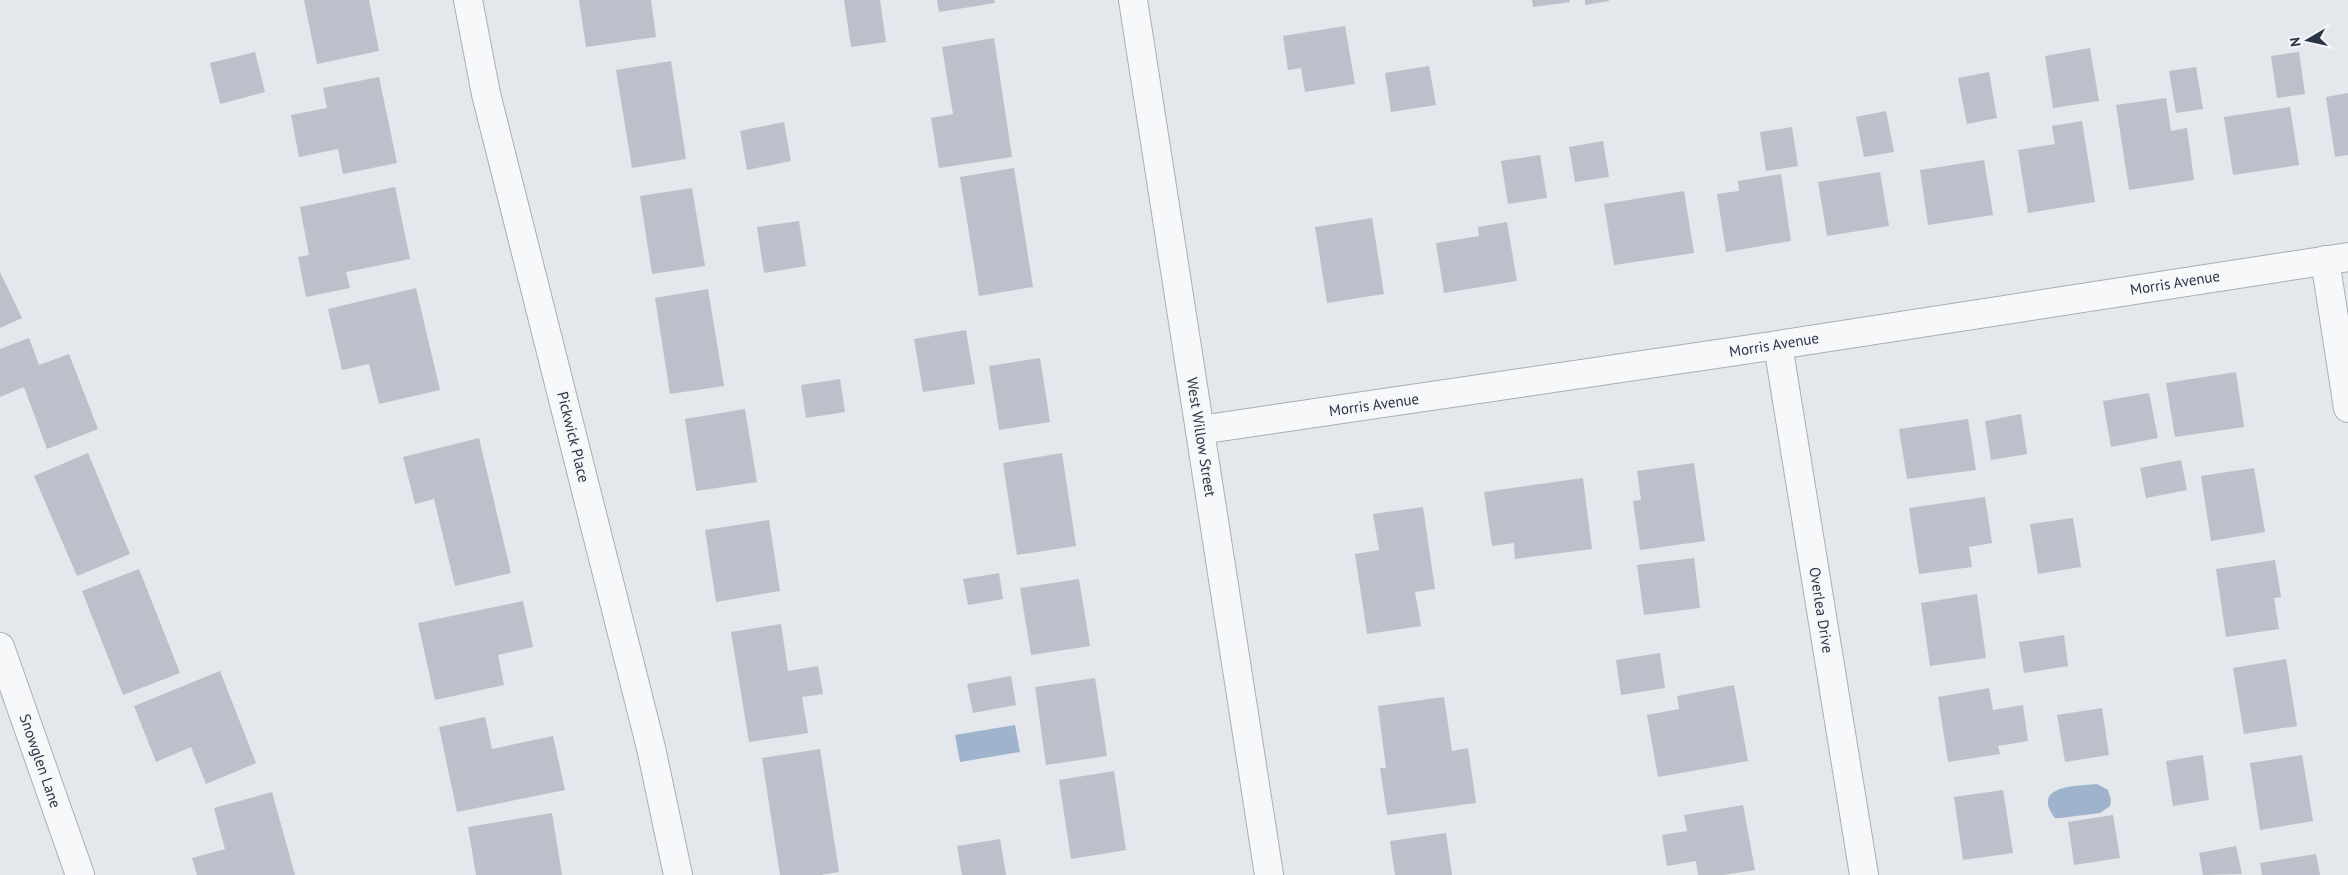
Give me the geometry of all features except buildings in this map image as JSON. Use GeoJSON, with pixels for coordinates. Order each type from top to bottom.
{"type":"FeatureCollection","features":[{"type":"Feature","properties":{"kind":"street","name":"Pickwick Place"},"geometry":{"type":"LineString","coordinates":[[468,0],[486,94],[651,748],[678,875]]}},
{"type":"Feature","properties":{"kind":"street","name":"West Willow Street"},"geometry":{"type":"LineString","coordinates":[[1133,0],[1269,875]]}},
{"type":"Feature","properties":{"kind":"street","name":"Morris Avenue"},"geometry":{"type":"LineString","coordinates":[[1200,430],[1778,345],[2336,258]]}},
{"type":"Feature","properties":{"kind":"street"},"geometry":{"type":"LineString","coordinates":[[2336,258],[2348,408]]}},
{"type":"Feature","properties":{"kind":"street","name":"Overlea Drive"},"geometry":{"type":"LineString","coordinates":[[1778,345],[1864,875]]}},
{"type":"Feature","properties":{"kind":"street","name":"Snowglen Lane"},"geometry":{"type":"LineString","coordinates":[[0,646],[80,875]]}},
{"type":"Feature","properties":{"kind":"water"},"geometry":{"type":"Polygon","coordinates":[[[1015,725],[1020,752],[960,762],[955,735],[1015,725]]]}},
{"type":"Feature","properties":{"kind":"water"},"geometry":{"type":"Polygon","coordinates":[[[2097,784],[2108,790],[2111,800],[2110,806],[2100,813],[2055,818],[2049,807],[2048,799],[2052,793],[2068,787],[2097,784]]]}}]}
